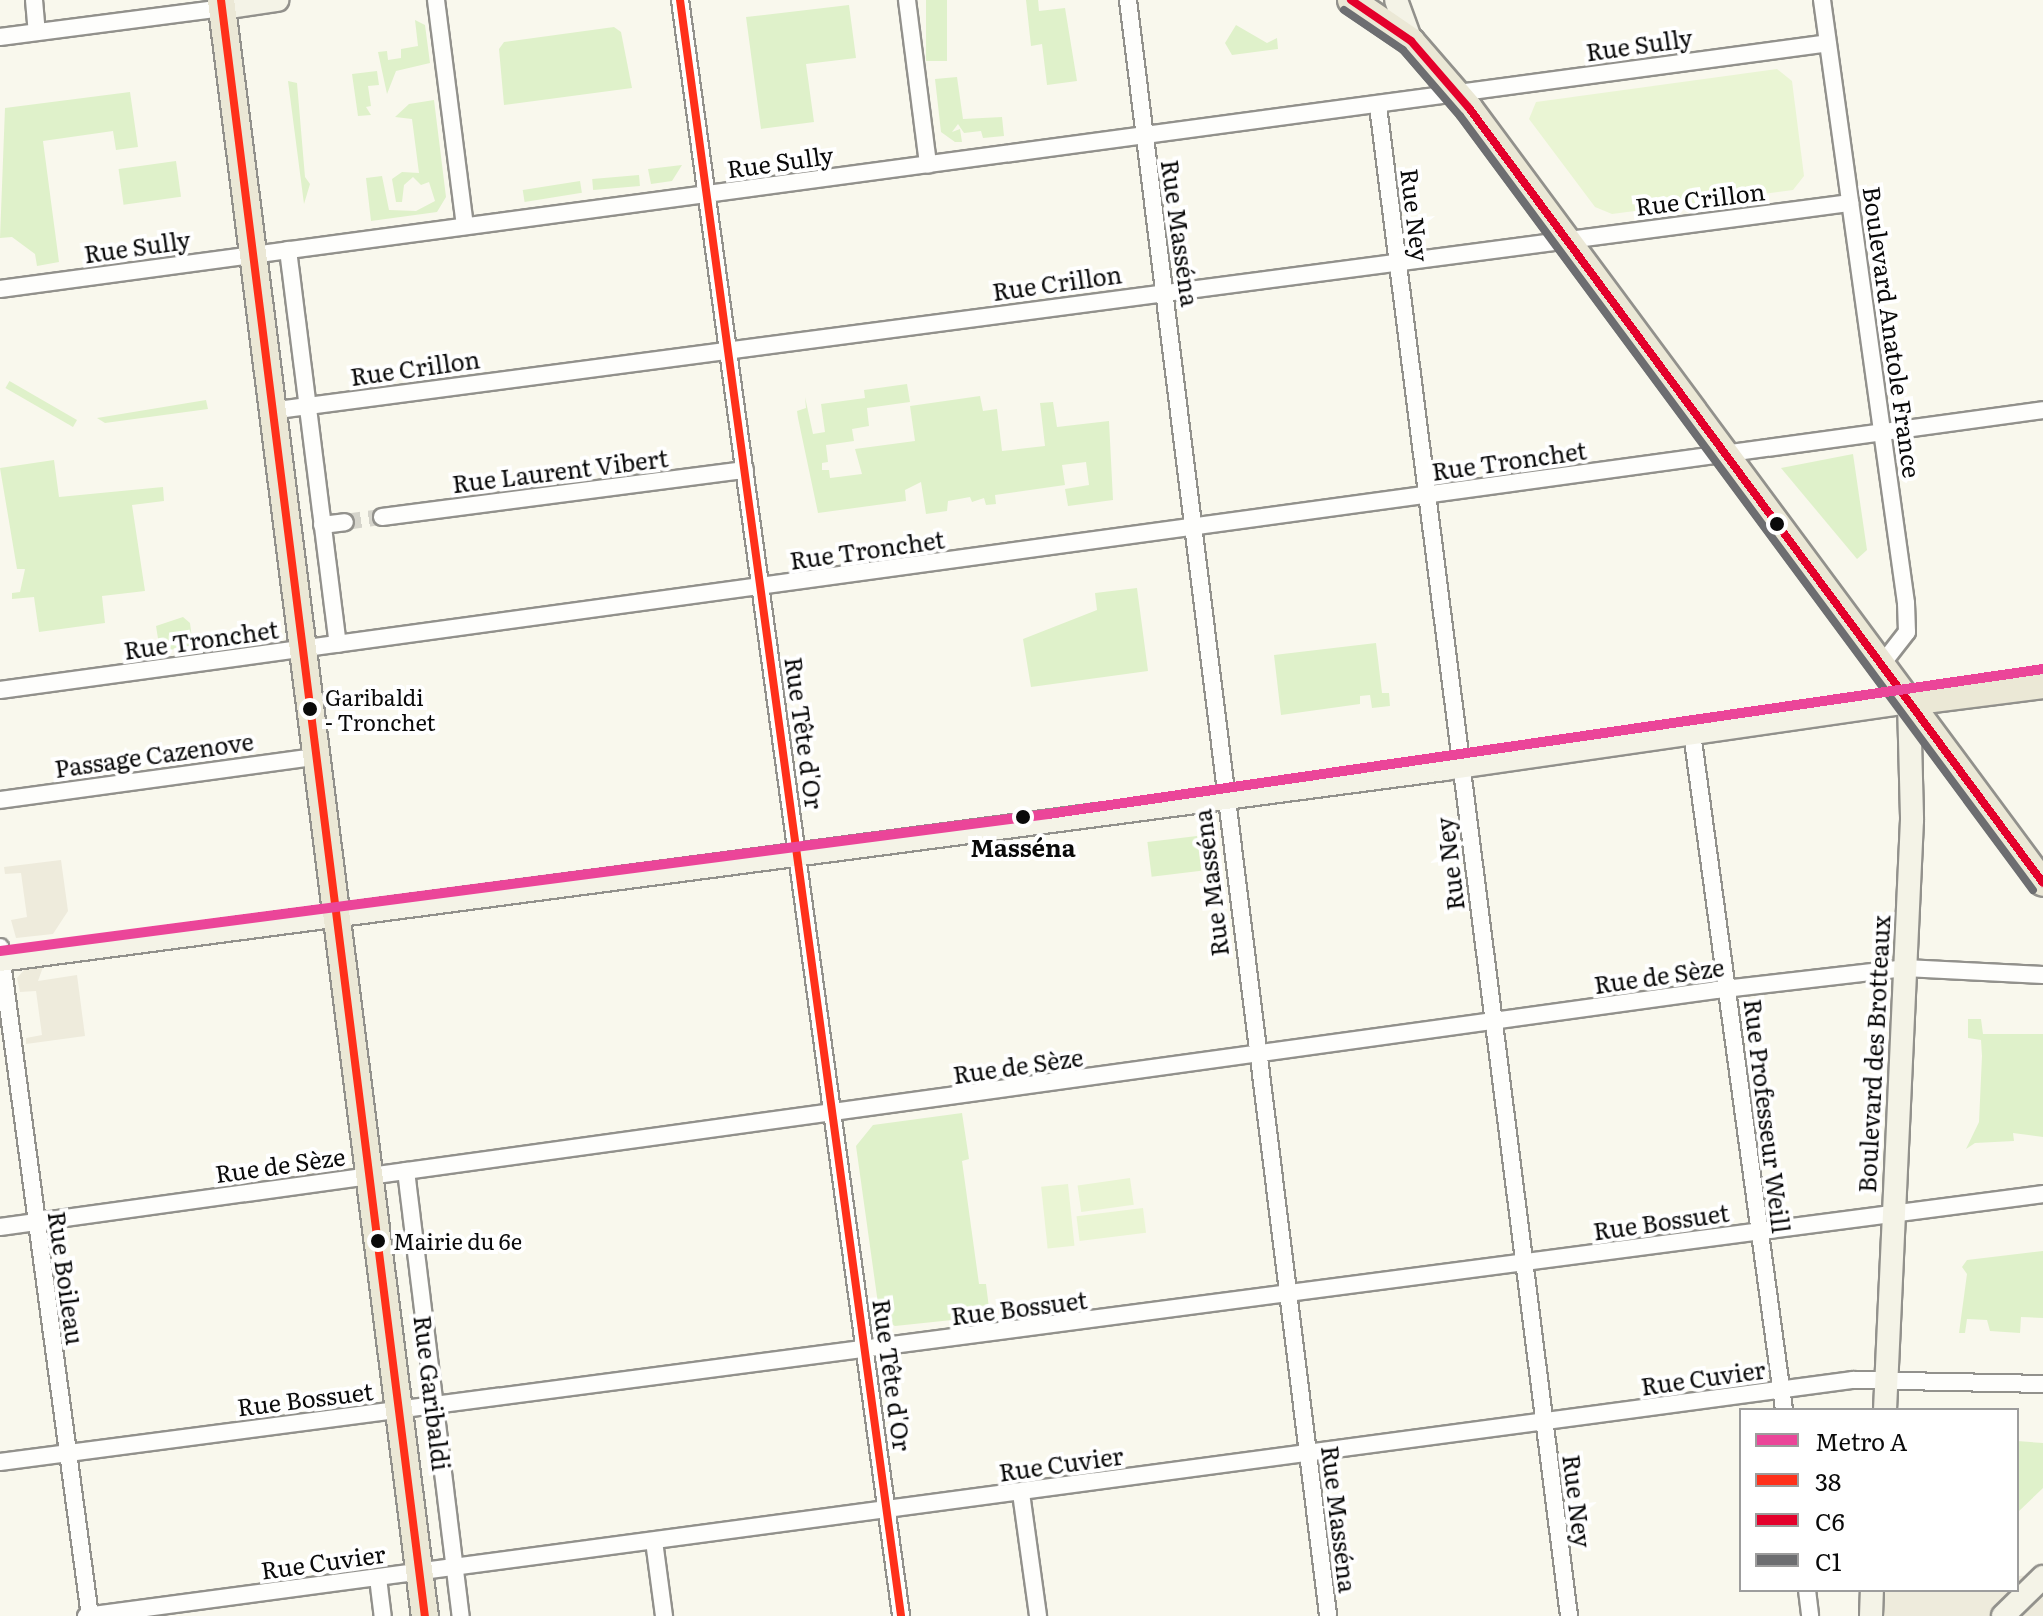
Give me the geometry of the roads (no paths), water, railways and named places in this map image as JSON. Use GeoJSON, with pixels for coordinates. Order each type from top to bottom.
{"type":"FeatureCollection","features":[{"type":"Feature","properties":{"kind":"main road"},"geometry":{"type":"LineString","coordinates":[[221,4],[277,0]]}},
{"type":"Feature","properties":{"kind":"main road"},"geometry":{"type":"LineString","coordinates":[[1351,0],[1411,41],[1457,93],[1883,663],[2043,883]]}},
{"type":"Feature","properties":{"kind":"main road"},"geometry":{"type":"LineString","coordinates":[[1396,0],[1411,41]]}},
{"type":"Feature","properties":{"kind":"main road","name":"Rue Garibaldi"},"geometry":{"type":"LineString","coordinates":[[221,4],[270,411],[425,1616]]}},
{"type":"Feature","properties":{"kind":"main road"},"geometry":{"type":"LineString","coordinates":[[1,956],[799,855],[2043,685]]}},
{"type":"Feature","properties":{"kind":"main road","name":"Boulevard des Brotteaux"},"geometry":{"type":"LineString","coordinates":[[1885,1408],[1891,1214],[1912,820],[1909,702]]}},
{"type":"Feature","properties":{"kind":"main road"},"geometry":{"type":"LineString","coordinates":[[2003,1616],[2043,1577]]}},
{"type":"Feature","properties":{"kind":"main road"},"geometry":{"type":"LineString","coordinates":[[1871,1616],[1872,1592]]}},
{"type":"Feature","properties":{"kind":"street"},"geometry":{"type":"LineString","coordinates":[[34,0],[37,32]]}},
{"type":"Feature","properties":{"kind":"street"},"geometry":{"type":"LineString","coordinates":[[436,0],[465,226]]}},
{"type":"Feature","properties":{"kind":"street","name":"Rue Tête d'Or"},"geometry":{"type":"LineString","coordinates":[[680,0],[901,1616]]}},
{"type":"Feature","properties":{"kind":"street"},"geometry":{"type":"LineString","coordinates":[[907,0],[928,165]]}},
{"type":"Feature","properties":{"kind":"street","name":"Rue Masséna"},"geometry":{"type":"LineString","coordinates":[[1128,0],[1143,138],[1166,292],[1256,1057],[1328,1616]]}},
{"type":"Feature","properties":{"kind":"street","name":"Boulevard Anatole France"},"geometry":{"type":"LineString","coordinates":[[1822,0],[1884,432],[1907,632],[1883,663]]}},
{"type":"Feature","properties":{"kind":"street"},"geometry":{"type":"LineString","coordinates":[[0,37],[221,4]]}},
{"type":"Feature","properties":{"kind":"street","name":"Rue Sully"},"geometry":{"type":"LineString","coordinates":[[0,289],[1143,138],[1828,43]]}},
{"type":"Feature","properties":{"kind":"street","name":"Rue Ney"},"geometry":{"type":"LineString","coordinates":[[1378,106],[1425,497],[1569,1616]]}},
{"type":"Feature","properties":{"kind":"street","name":"Rue Crillon"},"geometry":{"type":"LineString","coordinates":[[270,411],[1850,203]]}},
{"type":"Feature","properties":{"kind":"street"},"geometry":{"type":"LineString","coordinates":[[288,250],[338,644]]}},
{"type":"Feature","properties":{"kind":"street"},"geometry":{"type":"LineString","coordinates":[[1725,453],[2043,410]]}},
{"type":"Feature","properties":{"kind":"street","name":"Rue Tronchet"},"geometry":{"type":"LineString","coordinates":[[0,690],[760,589],[1725,453]]}},
{"type":"Feature","properties":{"kind":"street","name":"Rue Laurent Vibert"},"geometry":{"type":"LineString","coordinates":[[382,517],[745,470]]}},
{"type":"Feature","properties":{"kind":"street"},"geometry":{"type":"LineString","coordinates":[[322,525],[345,522]]}},
{"type":"Feature","properties":{"kind":"street","name":"Rue Professeur Weill"},"geometry":{"type":"LineString","coordinates":[[1692,733],[1784,1408]]}},
{"type":"Feature","properties":{"kind":"street","name":"Passage Cazenove"},"geometry":{"type":"LineString","coordinates":[[0,800],[314,757]]}},
{"type":"Feature","properties":{"kind":"street","name":"Rue Boileau"},"geometry":{"type":"LineString","coordinates":[[1,956],[89,1616]]}},
{"type":"Feature","properties":{"kind":"street","name":"Rue de Sèze"},"geometry":{"type":"LineString","coordinates":[[0,1227],[1493,1025],[1727,989],[1905,968],[2043,975]]}},
{"type":"Feature","properties":{"kind":"street","name":"Rue Garibaldi"},"geometry":{"type":"LineString","coordinates":[[406,1171],[461,1616]]}},
{"type":"Feature","properties":{"kind":"street","name":"Rue Bossuet"},"geometry":{"type":"LineString","coordinates":[[0,1462],[1289,1297],[2043,1194]]}},
{"type":"Feature","properties":{"kind":"street","name":"Rue Cuvier"},"geometry":{"type":"LineString","coordinates":[[89,1616],[1782,1390],[1887,1378],[2043,1384]]}},
{"type":"Feature","properties":{"kind":"street"},"geometry":{"type":"LineString","coordinates":[[1021,1493],[1038,1616]]}},
{"type":"Feature","properties":{"kind":"street"},"geometry":{"type":"LineString","coordinates":[[654,1541],[664,1616]]}},
{"type":"Feature","properties":{"kind":"street"},"geometry":{"type":"LineString","coordinates":[[378,1578],[383,1616]]}},
{"type":"Feature","properties":{"kind":"street"},"geometry":{"type":"LineString","coordinates":[[1807,1592],[1810,1616]]}},
{"type":"Feature","properties":{"kind":"tunnel"},"geometry":{"type":"LineString","coordinates":[[345,522],[382,517]]}},
{"type":"Feature","properties":{"kind":"metro line","name":"A"},"geometry":{"type":"LineString","coordinates":[[0,951],[1048,814],[2043,669]]}},
{"type":"Feature","properties":{"kind":"place","name":"Garibaldi - Tronchet"},"geometry":{"type":"Point","coordinates":[310,709]}},
{"type":"Feature","properties":{"kind":"place","name":"Masséna"},"geometry":{"type":"Point","coordinates":[1023,817]}},
{"type":"Feature","properties":{"kind":"place","name":"Mairie du 6e"},"geometry":{"type":"Point","coordinates":[378,1241]}}]}
